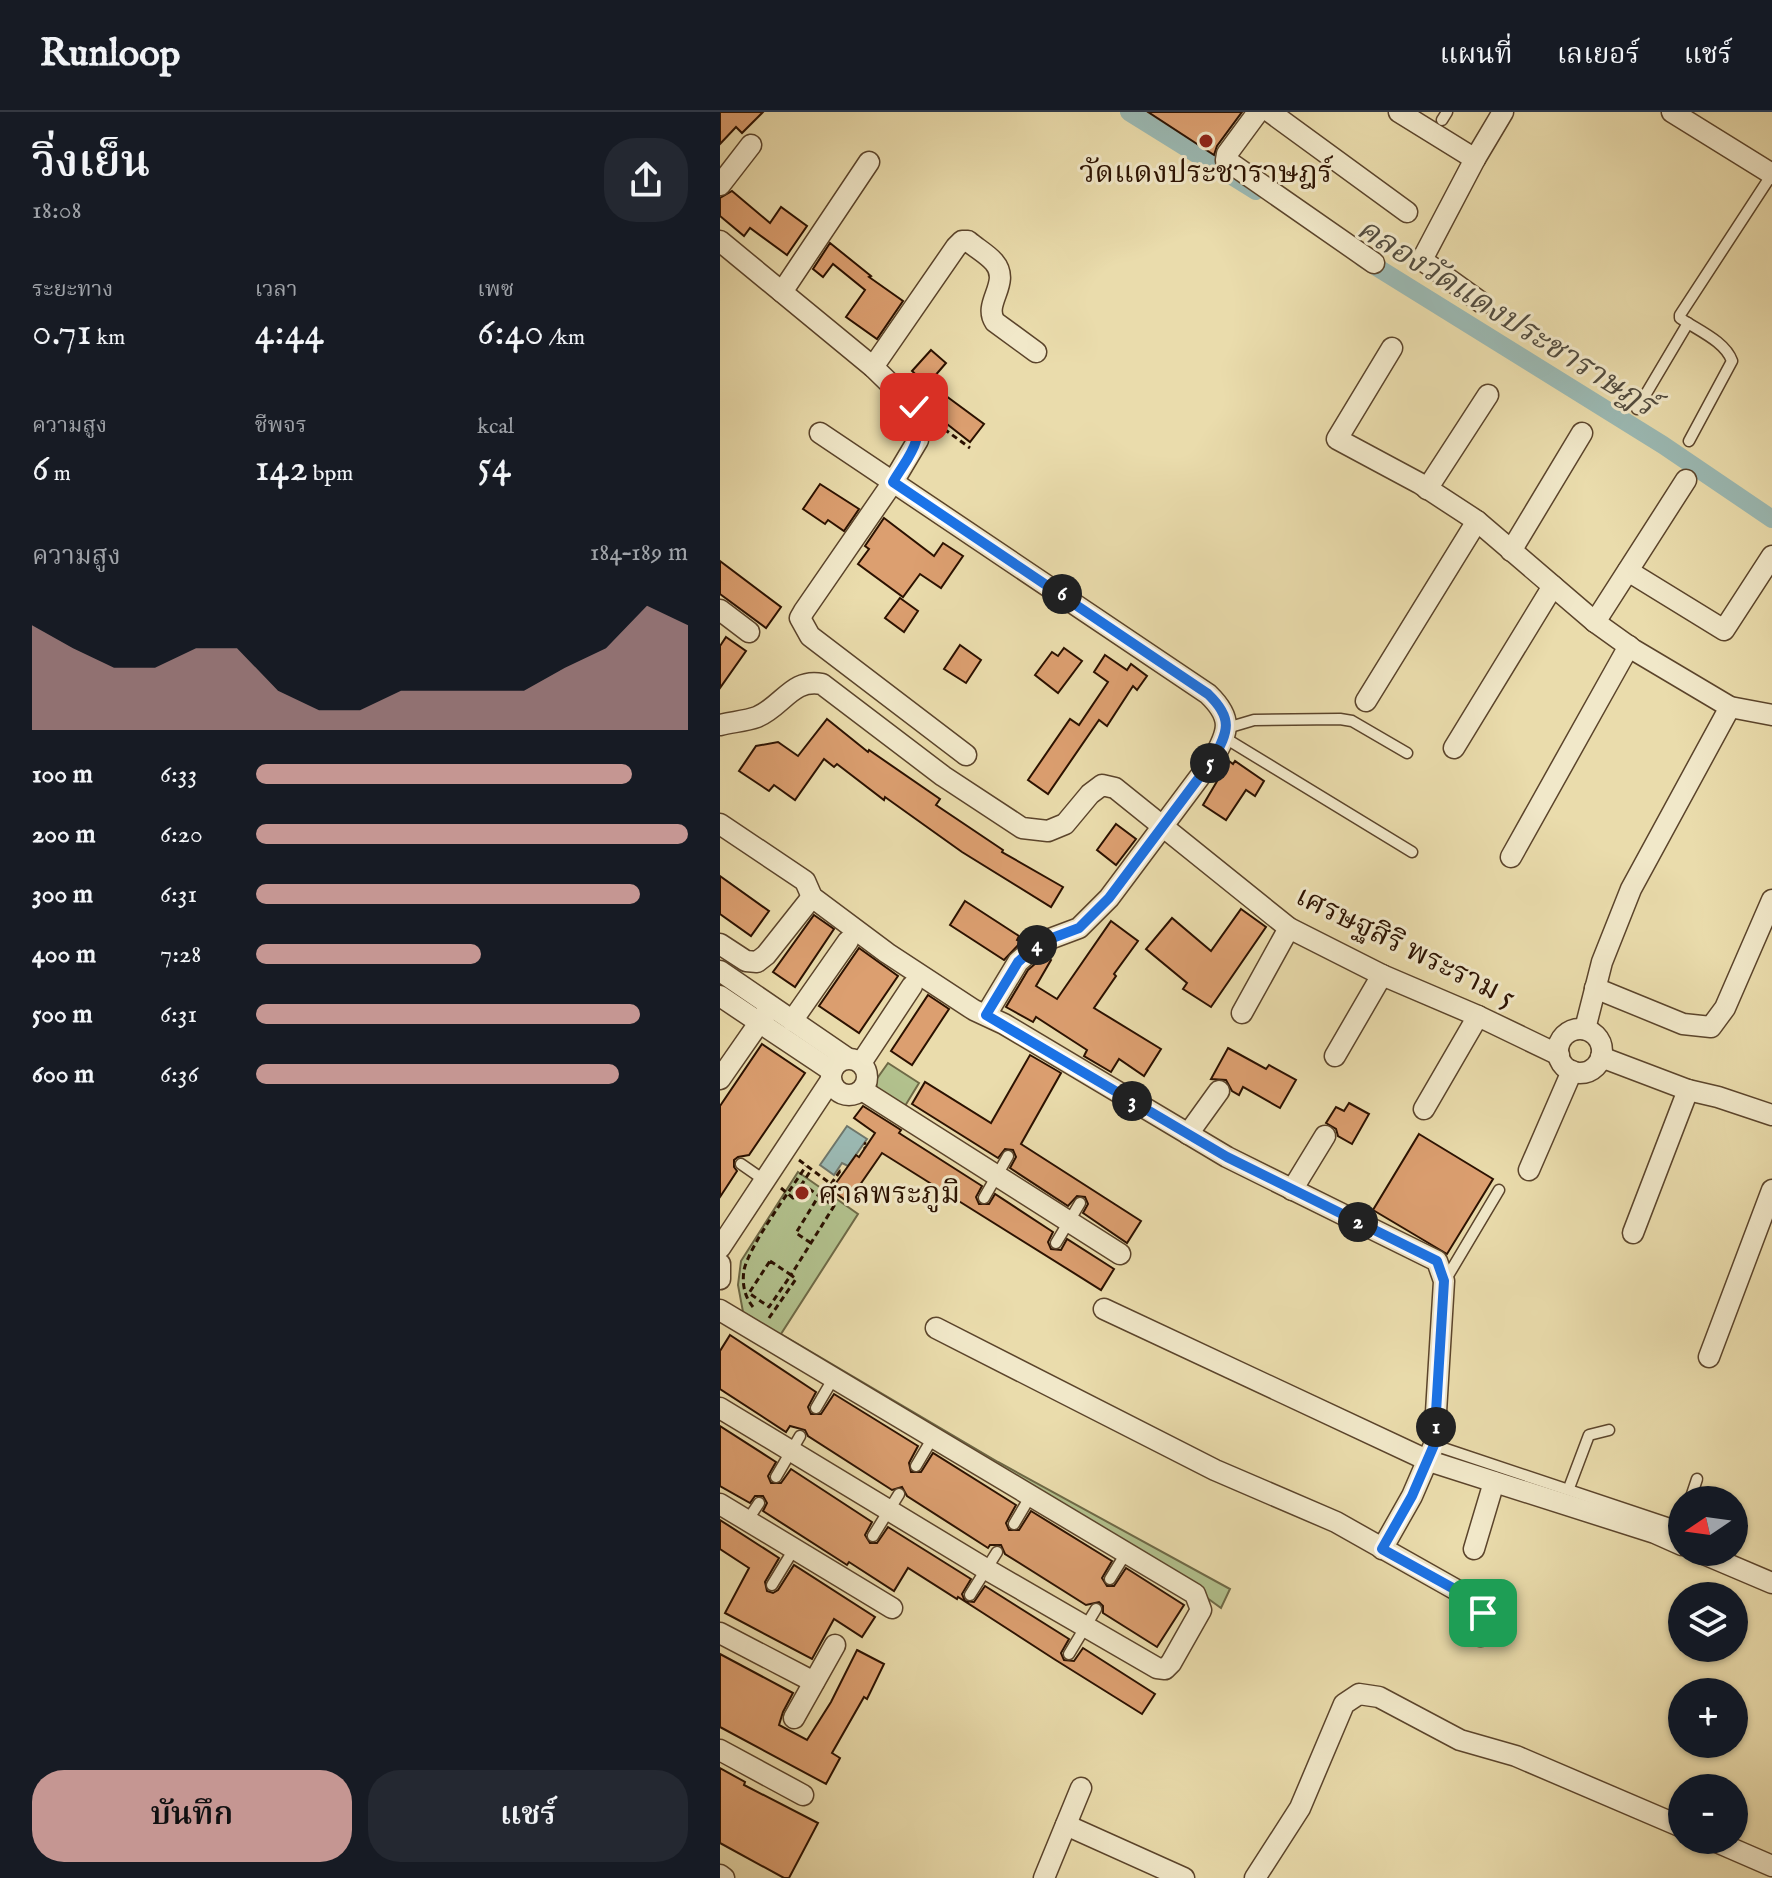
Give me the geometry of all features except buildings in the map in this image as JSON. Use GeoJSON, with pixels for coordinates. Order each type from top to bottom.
{"type":"FeatureCollection","features":[{"type":"Feature","properties":{"kind":"street"},"geometry":{"type":"LineString","coordinates":[[1258,112],[1227,154],[1226,160],[1374,263]]}},
{"type":"Feature","properties":{"kind":"street"},"geometry":{"type":"LineString","coordinates":[[1270,112],[1407,212]]}},
{"type":"Feature","properties":{"kind":"street"},"geometry":{"type":"LineString","coordinates":[[1399,112],[1475,159]]}},
{"type":"Feature","properties":{"kind":"street"},"geometry":{"type":"LineString","coordinates":[[1482,303],[1426,263],[1424,256],[1503,112]]}},
{"type":"Feature","properties":{"kind":"street"},"geometry":{"type":"LineString","coordinates":[[1672,112],[1772,174]]}},
{"type":"Feature","properties":{"kind":"street"},"geometry":{"type":"LineString","coordinates":[[720,185],[751,145]]}},
{"type":"Feature","properties":{"kind":"street"},"geometry":{"type":"LineString","coordinates":[[782,292],[869,162]]}},
{"type":"Feature","properties":{"kind":"street"},"geometry":{"type":"LineString","coordinates":[[720,241],[873,367],[914,407],[919,424],[918,440],[800,618],[810,636],[966,755]]}},
{"type":"Feature","properties":{"kind":"street"},"geometry":{"type":"LineString","coordinates":[[873,367],[962,241],[968,241],[998,269],[1000,288],[990,316],[1036,352]]}},
{"type":"Feature","properties":{"kind":"street"},"geometry":{"type":"LineString","coordinates":[[1392,348],[1337,439],[1477,521],[1595,622],[1629,646],[1730,707],[1772,715]]}},
{"type":"Feature","properties":{"kind":"street"},"geometry":{"type":"LineString","coordinates":[[1427,489],[1488,395]]}},
{"type":"Feature","properties":{"kind":"street"},"geometry":{"type":"LineString","coordinates":[[820,433],[1219,704],[1226,733],[1190,791],[1109,898],[1079,928],[1039,943],[1018,962],[986,1015]]}},
{"type":"Feature","properties":{"kind":"street"},"geometry":{"type":"LineString","coordinates":[[1511,551],[1582,433]]}},
{"type":"Feature","properties":{"kind":"street"},"geometry":{"type":"LineString","coordinates":[[1595,622],[1686,480]]}},
{"type":"Feature","properties":{"kind":"street"},"geometry":{"type":"LineString","coordinates":[[1366,701],[1477,521]]}},
{"type":"Feature","properties":{"kind":"street"},"geometry":{"type":"LineString","coordinates":[[1628,571],[1724,630],[1772,556]]}},
{"type":"Feature","properties":{"kind":"street"},"geometry":{"type":"LineString","coordinates":[[1454,748],[1553,586]]}},
{"type":"Feature","properties":{"kind":"street"},"geometry":{"type":"LineString","coordinates":[[723,618],[749,632]]}},
{"type":"Feature","properties":{"kind":"street"},"geometry":{"type":"LineString","coordinates":[[1511,857],[1629,646]]}},
{"type":"Feature","properties":{"kind":"street","name":"เศรษฐสิริ พระราม 5"},"geometry":{"type":"LineString","coordinates":[[720,725],[757,717],[799,685],[809,681],[822,684],[943,776],[1022,828],[1048,831],[1065,824],[1090,794],[1102,785],[1115,788],[1289,928],[1382,975],[1478,1016],[1566,1063]]}},
{"type":"Feature","properties":{"kind":"street"},"geometry":{"type":"LineString","coordinates":[[1585,1029],[1602,962],[1631,889],[1730,707]]}},
{"type":"Feature","properties":{"kind":"street"},"geometry":{"type":"LineString","coordinates":[[720,824],[805,881],[812,897],[887,953],[974,1010],[1227,1157],[1432,1258],[1441,1267],[1444,1281],[1432,1453],[1407,1507],[1382,1549]]}},
{"type":"Feature","properties":{"kind":"street"},"geometry":{"type":"LineString","coordinates":[[720,944],[746,961],[757,962],[812,897]]}},
{"type":"Feature","properties":{"kind":"street"},"geometry":{"type":"LineString","coordinates":[[1595,988],[1683,1024],[1711,1027],[1725,1008],[1772,900]]}},
{"type":"Feature","properties":{"kind":"street"},"geometry":{"type":"LineString","coordinates":[[1242,1013],[1289,928]]}},
{"type":"Feature","properties":{"kind":"street"},"geometry":{"type":"LineString","coordinates":[[792,1021],[848,941]]}},
{"type":"Feature","properties":{"kind":"street"},"geometry":{"type":"LineString","coordinates":[[720,971],[792,1021],[843,1068]]}},
{"type":"Feature","properties":{"kind":"street"},"geometry":{"type":"LineString","coordinates":[[1335,1056],[1382,975]]}},
{"type":"Feature","properties":{"kind":"street"},"geometry":{"type":"LineString","coordinates":[[720,1248],[843,1068],[912,986]]}},
{"type":"Feature","properties":{"kind":"street"},"geometry":{"type":"LineString","coordinates":[[720,996],[759,1023],[843,1068],[867,1076],[862,1090],[852,1095],[836,1089],[843,1068]]}},
{"type":"Feature","properties":{"kind":"street"},"geometry":{"type":"LineString","coordinates":[[720,1079],[771,1005]]}},
{"type":"Feature","properties":{"kind":"street"},"geometry":{"type":"LineString","coordinates":[[1424,1109],[1478,1016]]}},
{"type":"Feature","properties":{"kind":"street"},"geometry":{"type":"LineString","coordinates":[[1585,1029],[1597,1037],[1601,1057],[1598,1064],[1586,1072],[1566,1063],[1559,1048],[1565,1035],[1585,1029]]}},
{"type":"Feature","properties":{"kind":"street"},"geometry":{"type":"LineString","coordinates":[[1601,1057],[1688,1090],[1772,1115]]}},
{"type":"Feature","properties":{"kind":"street"},"geometry":{"type":"LineString","coordinates":[[1529,1170],[1566,1063]]}},
{"type":"Feature","properties":{"kind":"street"},"geometry":{"type":"LineString","coordinates":[[862,1090],[1120,1254]]}},
{"type":"Feature","properties":{"kind":"street"},"geometry":{"type":"LineString","coordinates":[[1633,1233],[1688,1090]]}},
{"type":"Feature","properties":{"kind":"street"},"geometry":{"type":"LineString","coordinates":[[1188,1134],[1219,1091]]}},
{"type":"Feature","properties":{"kind":"street"},"geometry":{"type":"LineString","coordinates":[[1292,1190],[1325,1136]]}},
{"type":"Feature","properties":{"kind":"street"},"geometry":{"type":"LineString","coordinates":[[1709,1357],[1772,1190]]}},
{"type":"Feature","properties":{"kind":"street"},"geometry":{"type":"LineString","coordinates":[[1104,1309],[1494,1482],[1668,1539]]}},
{"type":"Feature","properties":{"kind":"street"},"geometry":{"type":"LineString","coordinates":[[720,1310],[1195,1594],[1201,1606],[1171,1663],[1165,1669],[1157,1668],[1090,1618],[796,1444],[720,1408]]}},
{"type":"Feature","properties":{"kind":"street"},"geometry":{"type":"LineString","coordinates":[[936,1328],[1215,1470],[1336,1522],[1476,1601],[1483,1613],[1481,1636]]}},
{"type":"Feature","properties":{"kind":"street"},"geometry":{"type":"LineString","coordinates":[[1474,1549],[1494,1482]]}},
{"type":"Feature","properties":{"kind":"street"},"geometry":{"type":"LineString","coordinates":[[720,1504],[794,1549],[849,1577],[892,1608]]}},
{"type":"Feature","properties":{"kind":"street"},"geometry":{"type":"LineString","coordinates":[[1732,1566],[1772,1583]]}},
{"type":"Feature","properties":{"kind":"street"},"geometry":{"type":"LineString","coordinates":[[720,1633],[814,1682]]}},
{"type":"Feature","properties":{"kind":"street"},"geometry":{"type":"LineString","coordinates":[[794,1718],[835,1645]]}},
{"type":"Feature","properties":{"kind":"street"},"geometry":{"type":"LineString","coordinates":[[1255,1878],[1300,1808],[1344,1704],[1359,1694],[1379,1697],[1460,1740],[1516,1756],[1668,1821]]}},
{"type":"Feature","properties":{"kind":"street"},"geometry":{"type":"LineString","coordinates":[[720,1750],[803,1795]]}},
{"type":"Feature","properties":{"kind":"street"},"geometry":{"type":"LineString","coordinates":[[1044,1878],[1081,1788]]}},
{"type":"Feature","properties":{"kind":"street"},"geometry":{"type":"LineString","coordinates":[[1066,1825],[1184,1878]]}},
{"type":"Feature","properties":{"kind":"street"},"geometry":{"type":"LineString","coordinates":[[1744,1854],[1772,1866]]}},
{"type":"Feature","properties":{"kind":"lane"},"geometry":{"type":"LineString","coordinates":[[1689,441],[1732,361],[1718,343],[1680,318],[1682,311],[1772,174]]}},
{"type":"Feature","properties":{"kind":"lane"},"geometry":{"type":"LineString","coordinates":[[1637,409],[1688,323]]}},
{"type":"Feature","properties":{"kind":"lane"},"geometry":{"type":"LineString","coordinates":[[1226,733],[1254,720],[1340,719],[1352,721],[1407,753]]}},
{"type":"Feature","properties":{"kind":"lane"},"geometry":{"type":"LineString","coordinates":[[1226,733],[1412,852]]}},
{"type":"Feature","properties":{"kind":"lane"},"geometry":{"type":"LineString","coordinates":[[984,1198],[1008,1156]]}},
{"type":"Feature","properties":{"kind":"lane"},"geometry":{"type":"LineString","coordinates":[[741,1164],[764,1180]]}},
{"type":"Feature","properties":{"kind":"lane"},"geometry":{"type":"LineString","coordinates":[[1444,1281],[1499,1190]]}},
{"type":"Feature","properties":{"kind":"lane"},"geometry":{"type":"LineString","coordinates":[[1056,1243],[1080,1203]]}},
{"type":"Feature","properties":{"kind":"lane"},"geometry":{"type":"LineString","coordinates":[[816,1408],[833,1379]]}},
{"type":"Feature","properties":{"kind":"lane"},"geometry":{"type":"LineString","coordinates":[[1569,1488],[1589,1435],[1609,1430]]}},
{"type":"Feature","properties":{"kind":"lane"},"geometry":{"type":"LineString","coordinates":[[916,1466],[932,1439]]}},
{"type":"Feature","properties":{"kind":"lane"},"geometry":{"type":"LineString","coordinates":[[776,1477],[796,1444]]}},
{"type":"Feature","properties":{"kind":"lane"},"geometry":{"type":"LineString","coordinates":[[1432,1453],[1569,1488],[1668,1522]]}},
{"type":"Feature","properties":{"kind":"lane"},"geometry":{"type":"LineString","coordinates":[[1695,1486],[1697,1479]]}},
{"type":"Feature","properties":{"kind":"lane"},"geometry":{"type":"LineString","coordinates":[[1014,1524],[1030,1497]]}},
{"type":"Feature","properties":{"kind":"lane"},"geometry":{"type":"LineString","coordinates":[[873,1536],[894,1502]]}},
{"type":"Feature","properties":{"kind":"lane"},"geometry":{"type":"LineString","coordinates":[[747,1521],[759,1503]]}},
{"type":"Feature","properties":{"kind":"lane"},"geometry":{"type":"LineString","coordinates":[[772,1585],[794,1549]]}},
{"type":"Feature","properties":{"kind":"lane"},"geometry":{"type":"LineString","coordinates":[[1110,1579],[1126,1553]]}},
{"type":"Feature","properties":{"kind":"lane"},"geometry":{"type":"LineString","coordinates":[[970,1595],[992,1560]]}},
{"type":"Feature","properties":{"kind":"lane"},"geometry":{"type":"LineString","coordinates":[[1069,1654],[1090,1618]]}},
{"type":"Feature","properties":{"kind":"path"},"geometry":{"type":"LineString","coordinates":[[914,407],[970,448]]}},
{"type":"Feature","properties":{"kind":"path"},"geometry":{"type":"LineString","coordinates":[[802,1184],[834,1206],[791,1275],[769,1307],[749,1293],[770,1261],[791,1275],[796,1279],[770,1319],[748,1301],[743,1283],[748,1258],[806,1166],[831,1184],[840,1171],[843,1173]]}},
{"type":"Feature","properties":{"kind":"path"},"geometry":{"type":"LineString","coordinates":[[788,1193],[793,1198],[811,1170]]}},
{"type":"Feature","properties":{"kind":"path"},"geometry":{"type":"LineString","coordinates":[[811,1243],[796,1233],[819,1196]]}},
{"type":"Feature","properties":{"kind":"green space"},"geometry":{"type":"Polygon","coordinates":[[[888,1063],[919,1083],[905,1106],[877,1089],[876,1080],[888,1063]]]}},
{"type":"Feature","properties":{"kind":"green space"},"geometry":{"type":"Polygon","coordinates":[[[798,1172],[858,1214],[781,1334],[998,1462],[1230,1589],[1221,1608],[1192,1587],[743,1312],[738,1285],[741,1261],[798,1172]]]}},
{"type":"Feature","properties":{"kind":"water"},"geometry":{"type":"Polygon","coordinates":[[[847,1126],[867,1139],[848,1166],[842,1163],[834,1175],[820,1165],[847,1126]]]}},
{"type":"Feature","properties":{"kind":"waterway","name":"คลองวัดแดงประชาราษฎร์"},"geometry":{"type":"LineString","coordinates":[[1129,112],[1256,191]]}},
{"type":"Feature","properties":{"kind":"waterway","name":"คลองวัดแดงประชาราษฎร์"},"geometry":{"type":"LineString","coordinates":[[1362,258],[1663,445],[1772,519]]}},
{"type":"Feature","properties":{"kind":"place","name":"วัดแดงประชาราษฎร์"},"geometry":{"type":"Point","coordinates":[1206,141]}},
{"type":"Feature","properties":{"kind":"place","name":"ศาลพระภูมิ"},"geometry":{"type":"Point","coordinates":[802,1193]}},
{"type":"Feature","properties":{"kind":"route"},"geometry":{"type":"LineString","coordinates":[[914,407],[919,424],[918,440],[893,482],[1208,694],[1219,704],[1227,728],[1213,759],[1109,898],[1079,928],[1039,943],[1018,962],[986,1015],[1227,1157],[1437,1261],[1444,1281],[1434,1445],[1412,1496],[1382,1549],[1476,1601],[1483,1613]]}}]}
